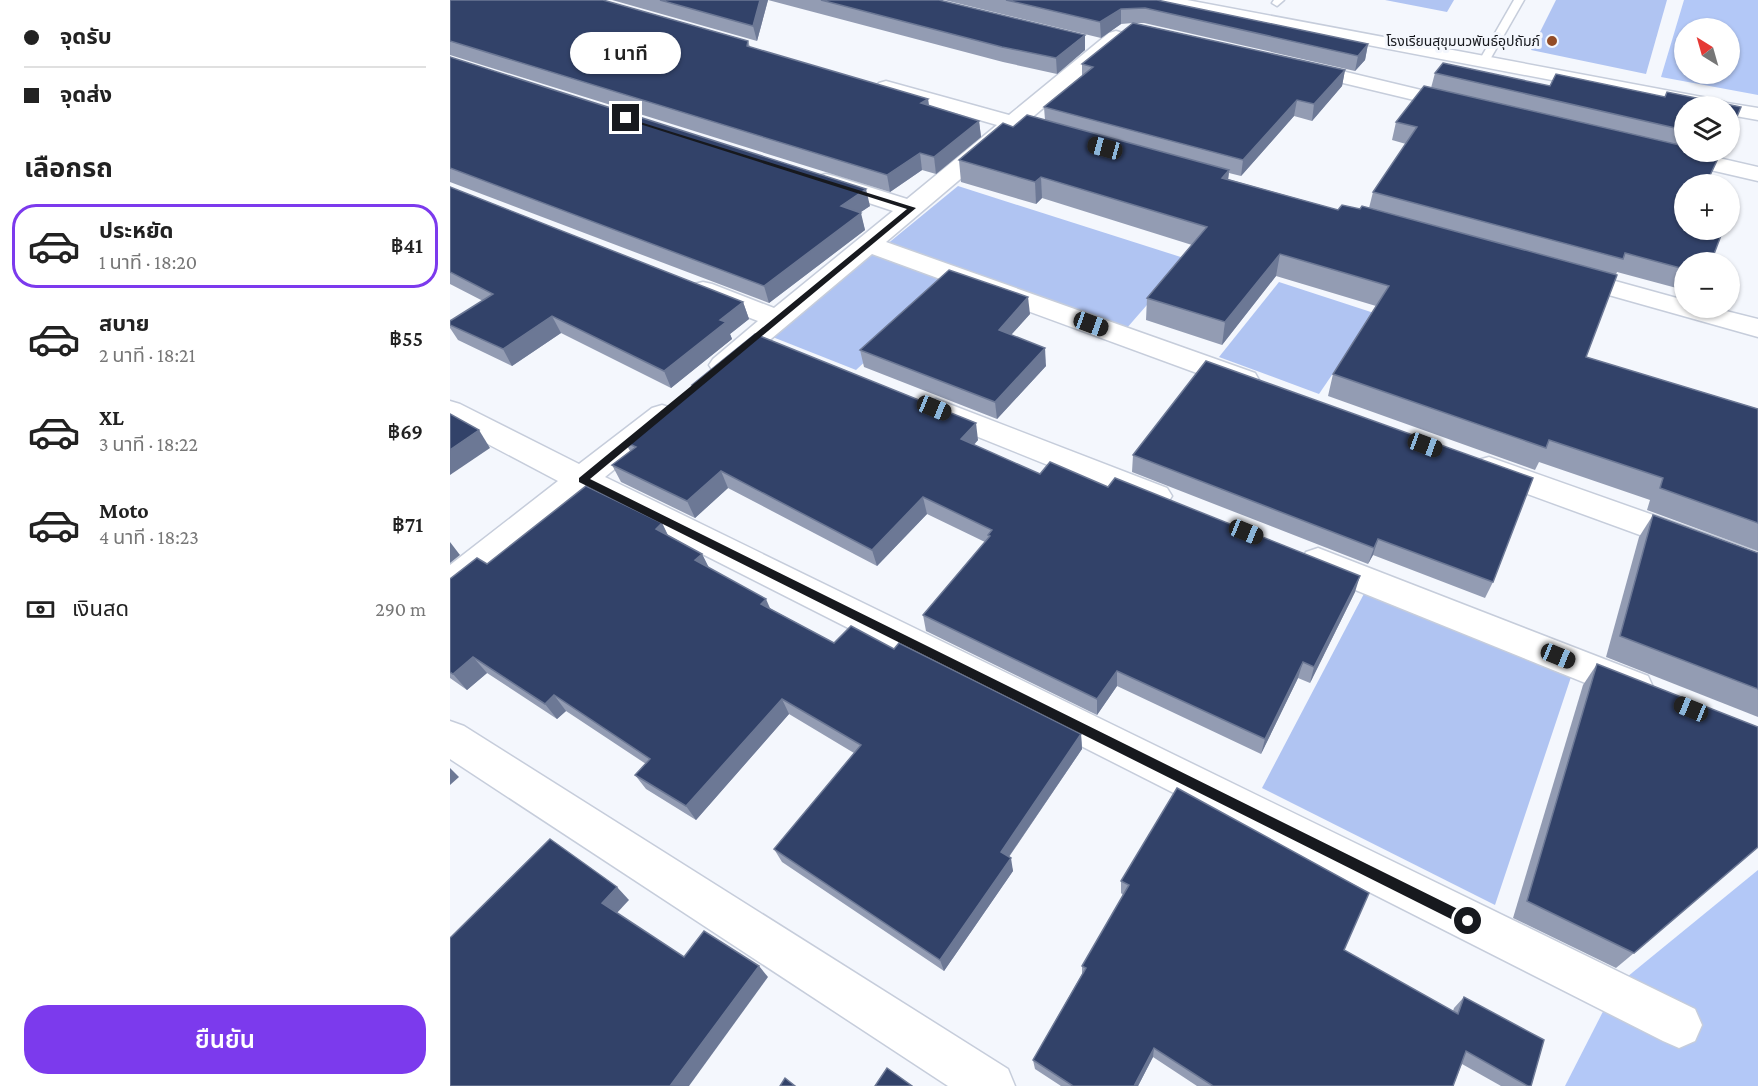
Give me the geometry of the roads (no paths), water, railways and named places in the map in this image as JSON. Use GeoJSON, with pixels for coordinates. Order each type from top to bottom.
{"type":"FeatureCollection","features":[{"type":"Feature","properties":{"kind":"street"},"geometry":{"type":"LineString","coordinates":[[1158,0],[1674,98]]}},
{"type":"Feature","properties":{"kind":"street"},"geometry":{"type":"LineString","coordinates":[[450,584],[583,480],[1015,124],[1093,44],[1134,30]]}},
{"type":"Feature","properties":{"kind":"street"},"geometry":{"type":"LineString","coordinates":[[1283,63],[1480,109]]}},
{"type":"Feature","properties":{"kind":"street"},"geometry":{"type":"LineString","coordinates":[[868,81],[1049,133]]}},
{"type":"Feature","properties":{"kind":"street"},"geometry":{"type":"LineString","coordinates":[[1740,111],[1758,114]]}},
{"type":"Feature","properties":{"kind":"street"},"geometry":{"type":"LineString","coordinates":[[1654,150],[1758,174]]}},
{"type":"Feature","properties":{"kind":"street"},"geometry":{"type":"LineString","coordinates":[[811,176],[912,208]]}},
{"type":"Feature","properties":{"kind":"street"},"geometry":{"type":"LineString","coordinates":[[869,244],[1274,390]]}},
{"type":"Feature","properties":{"kind":"street"},"geometry":{"type":"LineString","coordinates":[[1552,271],[1758,328]]}},
{"type":"Feature","properties":{"kind":"street"},"geometry":{"type":"LineString","coordinates":[[679,281],[767,328],[789,351]]}},
{"type":"Feature","properties":{"kind":"street"},"geometry":{"type":"LineString","coordinates":[[912,399],[1179,506]]}},
{"type":"Feature","properties":{"kind":"street"},"geometry":{"type":"LineString","coordinates":[[450,411],[583,480],[1678,1025]]}},
{"type":"Feature","properties":{"kind":"street"},"geometry":{"type":"LineString","coordinates":[[1465,459],[1758,565]]}},
{"type":"Feature","properties":{"kind":"street"},"geometry":{"type":"LineString","coordinates":[[1290,550],[1658,696]]}},
{"type":"Feature","properties":{"kind":"street"},"geometry":{"type":"LineString","coordinates":[[450,738],[991,1086]]}},
{"type":"Feature","properties":{"kind":"lane"},"geometry":{"type":"LineString","coordinates":[[1485,61],[1519,0]]}},
{"type":"Feature","properties":{"kind":"place","name":"โรงเรียนสุขุมนวพันธ์อุปถัมภ์"},"geometry":{"type":"Point","coordinates":[1552,41]}}]}
